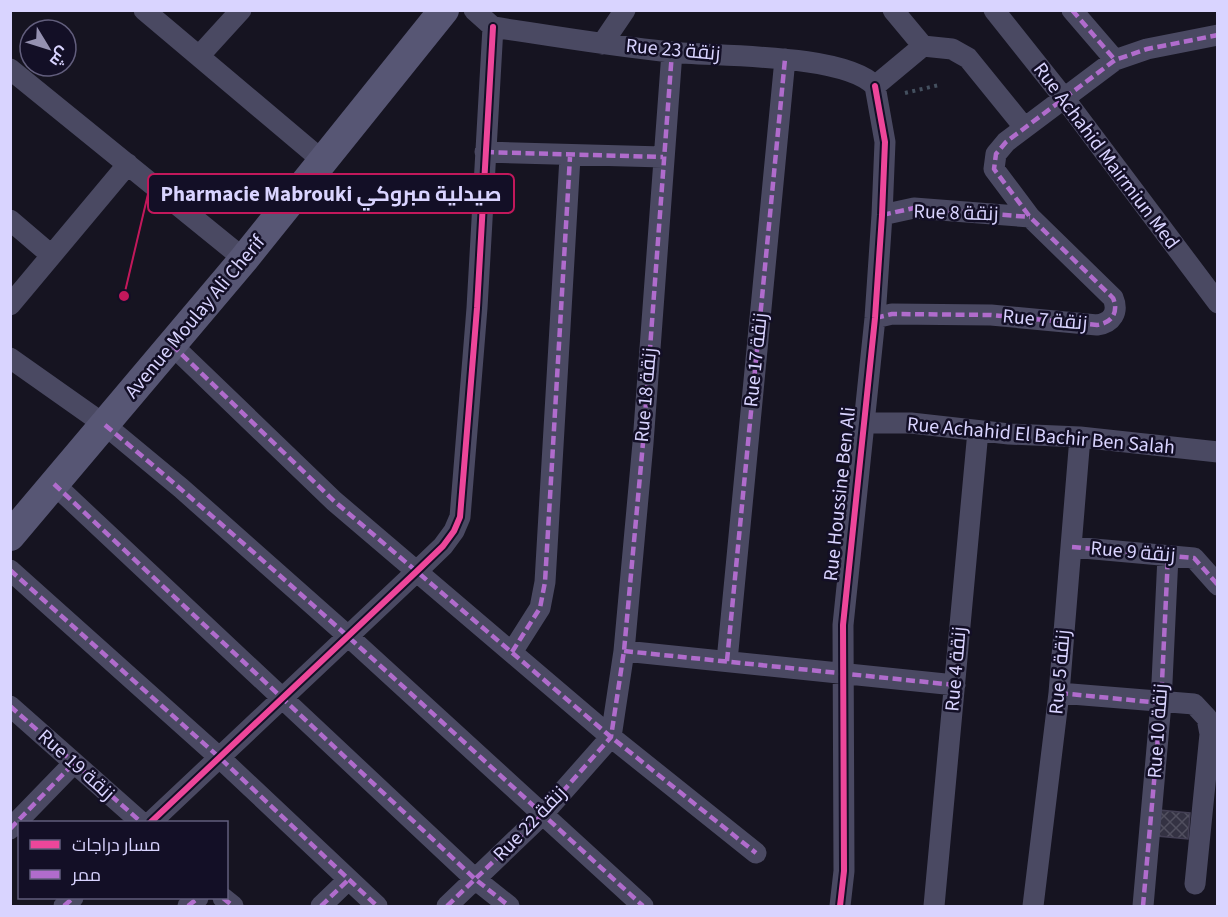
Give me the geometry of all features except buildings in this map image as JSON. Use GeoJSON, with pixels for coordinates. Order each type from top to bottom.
{"type":"FeatureCollection","features":[{"type":"Feature","properties":{"kind":"street"},"geometry":{"type":"LineString","coordinates":[[144,10],[323,161]]}},
{"type":"Feature","properties":{"kind":"street"},"geometry":{"type":"LineString","coordinates":[[200,55],[241,10]]}},
{"type":"Feature","properties":{"kind":"street","name":"Avenue Moulay Ali Cherif"},"geometry":{"type":"LineString","coordinates":[[10,536],[244,259],[444,10]]}},
{"type":"Feature","properties":{"kind":"street"},"geometry":{"type":"LineString","coordinates":[[152,821],[443,546],[454,531],[460,517],[477,308],[484,152],[493,27],[474,10]]}},
{"type":"Feature","properties":{"kind":"street"},"geometry":{"type":"LineString","coordinates":[[602,44],[625,10]]}},
{"type":"Feature","properties":{"kind":"street"},"geometry":{"type":"LineString","coordinates":[[893,10],[923,46],[952,49],[968,58],[1024,127]]}},
{"type":"Feature","properties":{"kind":"street","name":"Rue Achahid Mairmiun Med"},"geometry":{"type":"LineString","coordinates":[[994,10],[1064,98],[1217,300]]}},
{"type":"Feature","properties":{"kind":"street"},"geometry":{"type":"LineString","coordinates":[[1072,10],[1115,60]]}},
{"type":"Feature","properties":{"kind":"street","name":"Rue 23 زنقة"},"geometry":{"type":"LineString","coordinates":[[493,27],[672,52],[785,59],[858,73],[876,92]]}},
{"type":"Feature","properties":{"kind":"street"},"geometry":{"type":"LineString","coordinates":[[1030,217],[998,176],[993,162],[999,149],[1024,127],[1115,60],[1147,49],[1218,35]]}},
{"type":"Feature","properties":{"kind":"street"},"geometry":{"type":"LineString","coordinates":[[876,92],[923,46]]}},
{"type":"Feature","properties":{"kind":"street","name":"Rue 18 زنقة"},"geometry":{"type":"LineString","coordinates":[[610,737],[624,651],[672,52]]}},
{"type":"Feature","properties":{"kind":"street","name":"Rue 17 زنقة"},"geometry":{"type":"LineString","coordinates":[[727,661],[785,59]]}},
{"type":"Feature","properties":{"kind":"street"},"geometry":{"type":"LineString","coordinates":[[10,69],[244,259]]}},
{"type":"Feature","properties":{"kind":"street","name":"Rue Houssine Ben Ali"},"geometry":{"type":"LineString","coordinates":[[840,906],[844,775],[843,625],[875,318],[882,215],[885,142],[876,92]]}},
{"type":"Feature","properties":{"kind":"street"},"geometry":{"type":"LineString","coordinates":[[484,152],[663,157]]}},
{"type":"Feature","properties":{"kind":"street"},"geometry":{"type":"LineString","coordinates":[[512,652],[540,608],[545,582],[570,156]]}},
{"type":"Feature","properties":{"kind":"street"},"geometry":{"type":"LineString","coordinates":[[10,305],[128,164]]}},
{"type":"Feature","properties":{"kind":"street","name":"Rue 8 زنقة"},"geometry":{"type":"LineString","coordinates":[[882,215],[914,208],[1030,217]]}},
{"type":"Feature","properties":{"kind":"street","name":"Rue 7 زنقة"},"geometry":{"type":"LineString","coordinates":[[875,318],[892,314],[991,315],[1097,325],[1112,319],[1116,308],[1113,298],[1030,217]]}},
{"type":"Feature","properties":{"kind":"street"},"geometry":{"type":"LineString","coordinates":[[10,220],[51,255]]}},
{"type":"Feature","properties":{"kind":"street"},"geometry":{"type":"LineString","coordinates":[[172,345],[283,455],[416,572],[610,737],[756,854]]}},
{"type":"Feature","properties":{"kind":"street"},"geometry":{"type":"LineString","coordinates":[[10,358],[105,425],[181,488],[348,636],[643,906]]}},
{"type":"Feature","properties":{"kind":"street","name":"Rue Achahid El Bachir Ben Salah"},"geometry":{"type":"LineString","coordinates":[[864,423],[911,423],[978,431],[1080,437],[1218,452]]}},
{"type":"Feature","properties":{"kind":"street","name":"Rue 4 زنقة"},"geometry":{"type":"LineString","coordinates":[[934,906],[978,431]]}},
{"type":"Feature","properties":{"kind":"street","name":"Rue 5 زنقة"},"geometry":{"type":"LineString","coordinates":[[1033,906],[1059,693],[1080,437]]}},
{"type":"Feature","properties":{"kind":"street"},"geometry":{"type":"LineString","coordinates":[[54,484],[475,879],[509,906]]}},
{"type":"Feature","properties":{"kind":"street","name":"Rue 9 زنقة"},"geometry":{"type":"LineString","coordinates":[[1072,547],[1194,558],[1218,585]]}},
{"type":"Feature","properties":{"kind":"street","name":"Rue 10 زنقة"},"geometry":{"type":"LineString","coordinates":[[1143,906],[1161,703],[1168,556]]}},
{"type":"Feature","properties":{"kind":"street"},"geometry":{"type":"LineString","coordinates":[[10,570],[220,758],[377,906]]}},
{"type":"Feature","properties":{"kind":"street"},"geometry":{"type":"LineString","coordinates":[[624,651],[955,685]]}},
{"type":"Feature","properties":{"kind":"street"},"geometry":{"type":"LineString","coordinates":[[1059,693],[1194,704],[1204,712],[1210,728],[1195,884]]}},
{"type":"Feature","properties":{"kind":"street","name":"Rue 19 زنقة"},"geometry":{"type":"LineString","coordinates":[[10,706],[140,821]]}},
{"type":"Feature","properties":{"kind":"street","name":"Rue 22 زنقة"},"geometry":{"type":"LineString","coordinates":[[447,906],[543,815],[610,737]]}},
{"type":"Feature","properties":{"kind":"street"},"geometry":{"type":"LineString","coordinates":[[10,829],[73,764]]}},
{"type":"Feature","properties":{"kind":"street"},"geometry":{"type":"LineString","coordinates":[[321,906],[348,880]]}},
{"type":"Feature","properties":{"kind":"path"},"geometry":{"type":"LineString","coordinates":[[876,92],[939,85]]}},
{"type":"Feature","properties":{"kind":"marked path"},"geometry":{"type":"LineString","coordinates":[[1072,10],[1115,60]]}},
{"type":"Feature","properties":{"kind":"marked path"},"geometry":{"type":"LineString","coordinates":[[875,318],[892,314],[991,315],[1097,325],[1107,322],[1115,312],[1113,298],[1030,217],[994,169],[996,154],[1006,142],[1115,60],[1147,49],[1218,35]]}},
{"type":"Feature","properties":{"kind":"marked path"},"geometry":{"type":"LineString","coordinates":[[447,906],[542,815],[611,737],[624,651],[643,443],[672,52]]}},
{"type":"Feature","properties":{"kind":"marked path"},"geometry":{"type":"LineString","coordinates":[[727,661],[785,59]]}},
{"type":"Feature","properties":{"kind":"marked path"},"geometry":{"type":"LineString","coordinates":[[485,152],[663,157]]}},
{"type":"Feature","properties":{"kind":"marked path"},"geometry":{"type":"LineString","coordinates":[[512,652],[540,608],[545,582],[570,157]]}},
{"type":"Feature","properties":{"kind":"marked path"},"geometry":{"type":"LineString","coordinates":[[882,215],[914,208],[1030,217]]}},
{"type":"Feature","properties":{"kind":"marked path"},"geometry":{"type":"LineString","coordinates":[[172,345],[334,501],[611,737],[756,853]]}},
{"type":"Feature","properties":{"kind":"marked path"},"geometry":{"type":"LineString","coordinates":[[105,425],[310,602],[643,906]]}},
{"type":"Feature","properties":{"kind":"marked path"},"geometry":{"type":"LineString","coordinates":[[54,484],[475,879],[509,906]]}},
{"type":"Feature","properties":{"kind":"marked path"},"geometry":{"type":"LineString","coordinates":[[1072,547],[1194,558],[1218,585]]}},
{"type":"Feature","properties":{"kind":"marked path"},"geometry":{"type":"LineString","coordinates":[[1143,906],[1161,703],[1168,556]]}},
{"type":"Feature","properties":{"kind":"marked path"},"geometry":{"type":"LineString","coordinates":[[10,570],[220,758],[377,906]]}},
{"type":"Feature","properties":{"kind":"marked path"},"geometry":{"type":"LineString","coordinates":[[624,651],[955,685]]}},
{"type":"Feature","properties":{"kind":"marked path"},"geometry":{"type":"LineString","coordinates":[[1059,693],[1161,703]]}},
{"type":"Feature","properties":{"kind":"marked path"},"geometry":{"type":"LineString","coordinates":[[10,706],[140,821]]}},
{"type":"Feature","properties":{"kind":"marked path"},"geometry":{"type":"LineString","coordinates":[[10,829],[73,764]]}},
{"type":"Feature","properties":{"kind":"marked path"},"geometry":{"type":"LineString","coordinates":[[321,906],[348,880]]}},
{"type":"Feature","properties":{"kind":"marked path"},"geometry":{"type":"LineString","coordinates":[[64,906],[72,899]]}},
{"type":"Feature","properties":{"kind":"marked path"},"geometry":{"type":"LineString","coordinates":[[188,906],[197,899]]}},
{"type":"Feature","properties":{"kind":"marked path"},"geometry":{"type":"LineString","coordinates":[[224,899],[233,906]]}},
{"type":"Feature","properties":{"kind":"cycle path"},"geometry":{"type":"LineString","coordinates":[[152,821],[416,572],[443,546],[454,531],[460,517],[477,308],[493,27]]}},
{"type":"Feature","properties":{"kind":"cycle path"},"geometry":{"type":"LineString","coordinates":[[840,906],[844,871],[843,625],[875,318],[882,215],[885,142],[875,86]]}},
{"type":"Feature","properties":{"kind":"place","name":"Pharmacie Mabrouki صيدلية مبروكي"},"geometry":{"type":"Point","coordinates":[124,296]}}]}
